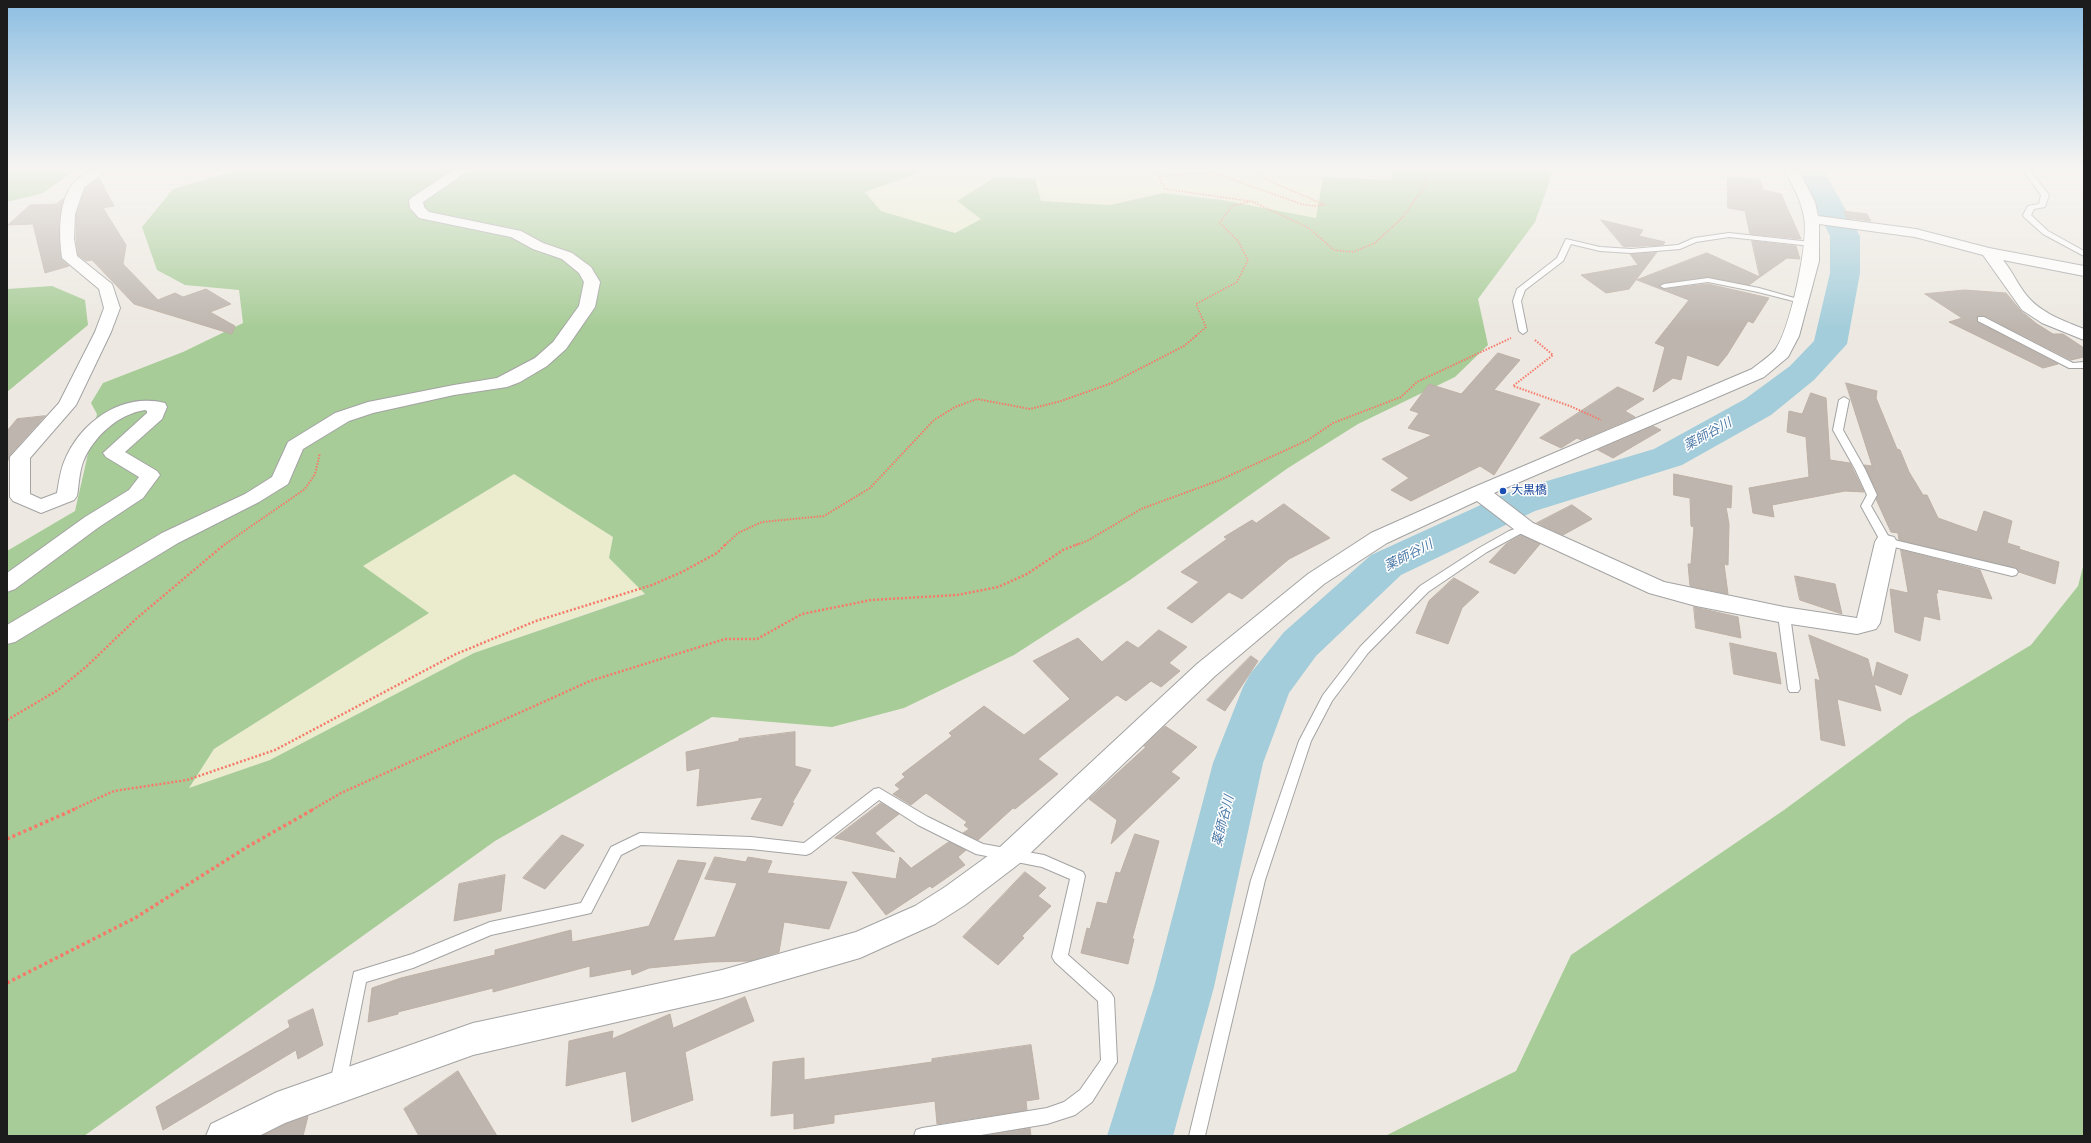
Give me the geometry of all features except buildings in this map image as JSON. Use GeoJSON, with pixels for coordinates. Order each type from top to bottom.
{"type":"FeatureCollection","features":[{"type":"Feature","properties":{"kind":"street"},"geometry":{"type":"LineString","coordinates":[[7,584],[92,522],[136,494],[150,475],[113,453],[155,416],[158,407],[151,405],[123,410],[110,416],[99,426],[74,460],[67,496],[42,507],[20,497],[20,457],[66,405],[103,332],[112,308],[106,287],[70,258],[67,239],[68,222]]}},
{"type":"Feature","properties":{"kind":"street"},"geometry":{"type":"LineString","coordinates":[[7,636],[170,538],[252,498],[281,480],[295,446],[342,417],[368,408],[454,390],[501,383],[514,378],[541,362],[560,345],[586,307],[592,282],[585,270],[567,256],[538,246],[516,234],[460,222]]}},
{"type":"Feature","properties":{"kind":"street"},"geometry":{"type":"LineString","coordinates":[[223,1136],[277,1109],[473,1039],[722,984],[860,944],[925,915],[955,896],[1010,856],[1206,670],[1316,579],[1379,538],[1484,495],[1623,430],[1758,373],[1782,354],[1791,336],[1811,261],[1811,244],[1817,222]]}},
{"type":"Feature","properties":{"kind":"street"},"geometry":{"type":"LineString","coordinates":[[1847,222],[1916,233],[1988,252],[2084,271]]}},
{"type":"Feature","properties":{"kind":"street"},"geometry":{"type":"LineString","coordinates":[[1988,252],[1996,259],[2028,306],[2047,318],[2084,335]]}},
{"type":"Feature","properties":{"kind":"street"},"geometry":{"type":"LineString","coordinates":[[1484,495],[1523,524],[1657,588],[1696,598],[1784,616],[1857,626],[1868,623],[1886,542]]}},
{"type":"Feature","properties":{"kind":"lane"},"geometry":{"type":"LineString","coordinates":[[2033,222],[2036,226],[2062,243],[2084,254]]}},
{"type":"Feature","properties":{"kind":"lane"},"geometry":{"type":"LineString","coordinates":[[1523,331],[1516,301],[1521,289],[1560,259],[1569,241],[1600,249],[1631,251],[1680,248],[1694,240],[1729,235],[1811,244]]}},
{"type":"Feature","properties":{"kind":"lane"},"geometry":{"type":"LineString","coordinates":[[1664,286],[1708,280],[1759,290],[1801,301]]}},
{"type":"Feature","properties":{"kind":"lane"},"geometry":{"type":"LineString","coordinates":[[1981,319],[2072,366],[2084,365]]}},
{"type":"Feature","properties":{"kind":"lane"},"geometry":{"type":"LineString","coordinates":[[1844,400],[1838,430],[1860,469],[1872,495],[1866,506],[1886,542],[2012,572]]}},
{"type":"Feature","properties":{"kind":"lane"},"geometry":{"type":"LineString","coordinates":[[1196,1136],[1258,880],[1305,741],[1327,698],[1364,650],[1424,589],[1483,550],[1512,533],[1523,524]]}},
{"type":"Feature","properties":{"kind":"lane"},"geometry":{"type":"LineString","coordinates":[[1784,616],[1794,689]]}},
{"type":"Feature","properties":{"kind":"lane"},"geometry":{"type":"LineString","coordinates":[[337,1088],[359,977],[413,961],[490,929],[586,908],[616,851],[640,839],[751,843],[806,849],[880,793],[923,821],[981,850],[1044,861],[1078,876],[1060,957],[1106,998],[1109,1062],[1086,1096],[1069,1109],[1047,1116],[922,1136]]}},
{"type":"Feature","properties":{"kind":"path"},"geometry":{"type":"LineString","coordinates":[[7,839],[114,791],[187,780],[275,750],[456,654],[536,622],[652,585],[682,572],[717,553],[738,533],[762,522],[824,516],[870,488],[934,420],[955,407],[977,399],[1030,409],[1061,401],[1112,383],[1184,346],[1206,327],[1196,304],[1237,282],[1248,260],[1238,241],[1220,222]]}},
{"type":"Feature","properties":{"kind":"path"},"geometry":{"type":"LineString","coordinates":[[1296,222],[1309,228],[1334,250],[1353,252],[1375,242],[1397,222]]}},
{"type":"Feature","properties":{"kind":"path"},"geometry":{"type":"LineString","coordinates":[[7,983],[135,918],[247,847],[341,793],[489,725],[590,681],[725,639],[757,639],[802,614],[871,600],[882,601],[957,595],[998,587],[1027,574],[1063,550],[1087,541],[1140,509],[1220,480],[1308,440],[1333,423],[1401,397],[1417,382],[1503,343],[1523,331],[1553,355],[1513,386],[1570,406],[1623,430]]}},
{"type":"Feature","properties":{"kind":"path"},"geometry":{"type":"LineString","coordinates":[[7,720],[58,690],[87,666],[137,618],[230,540],[305,490],[315,474],[322,448],[322,428]]}},
{"type":"Feature","properties":{"kind":"green space"},"geometry":{"type":"Polygon","coordinates":[[[146,222],[919,222],[955,233],[975,222],[1535,222],[1478,299],[1488,345],[1455,377],[1358,424],[1288,468],[1130,580],[1014,655],[904,708],[832,727],[712,717],[495,841],[84,1136],[7,1136],[7,551],[75,511],[97,414],[91,403],[103,383],[183,352],[243,323],[239,290],[185,285],[157,270],[142,227],[146,222]],[[514,474],[363,566],[429,613],[214,749],[189,788],[270,760],[474,653],[645,594],[609,558],[613,537],[514,474]]]}},
{"type":"Feature","properties":{"kind":"green space"},"geometry":{"type":"Polygon","coordinates":[[[919,222],[975,222],[955,233],[919,222]]]}},
{"type":"Feature","properties":{"kind":"green space"},"geometry":{"type":"Polygon","coordinates":[[[52,286],[85,300],[88,325],[7,392],[7,289],[52,286]]]}},
{"type":"Feature","properties":{"kind":"green space"},"geometry":{"type":"Polygon","coordinates":[[[514,474],[613,537],[609,558],[645,593],[474,653],[270,760],[189,788],[214,749],[428,613],[363,566],[514,474]]]}},
{"type":"Feature","properties":{"kind":"green space"},"geometry":{"type":"Polygon","coordinates":[[[2084,563],[2084,1136],[1385,1136],[1516,1071],[1571,955],[1784,810],[1909,718],[2031,645],[2078,586],[2084,563]]]}},
{"type":"Feature","properties":{"kind":"waterway","name":"薬師谷川"},"geometry":{"type":"LineString","coordinates":[[1140,1136],[1184,987],[1238,763],[1267,687],[1300,644],[1386,565],[1521,502],[1668,457],[1758,407],[1802,373],[1830,344],[1845,273],[1845,236],[1838,222]]}},
{"type":"Feature","properties":{"kind":"place","name":"大黒橋"},"geometry":{"type":"Point","coordinates":[1503,491]}}]}
